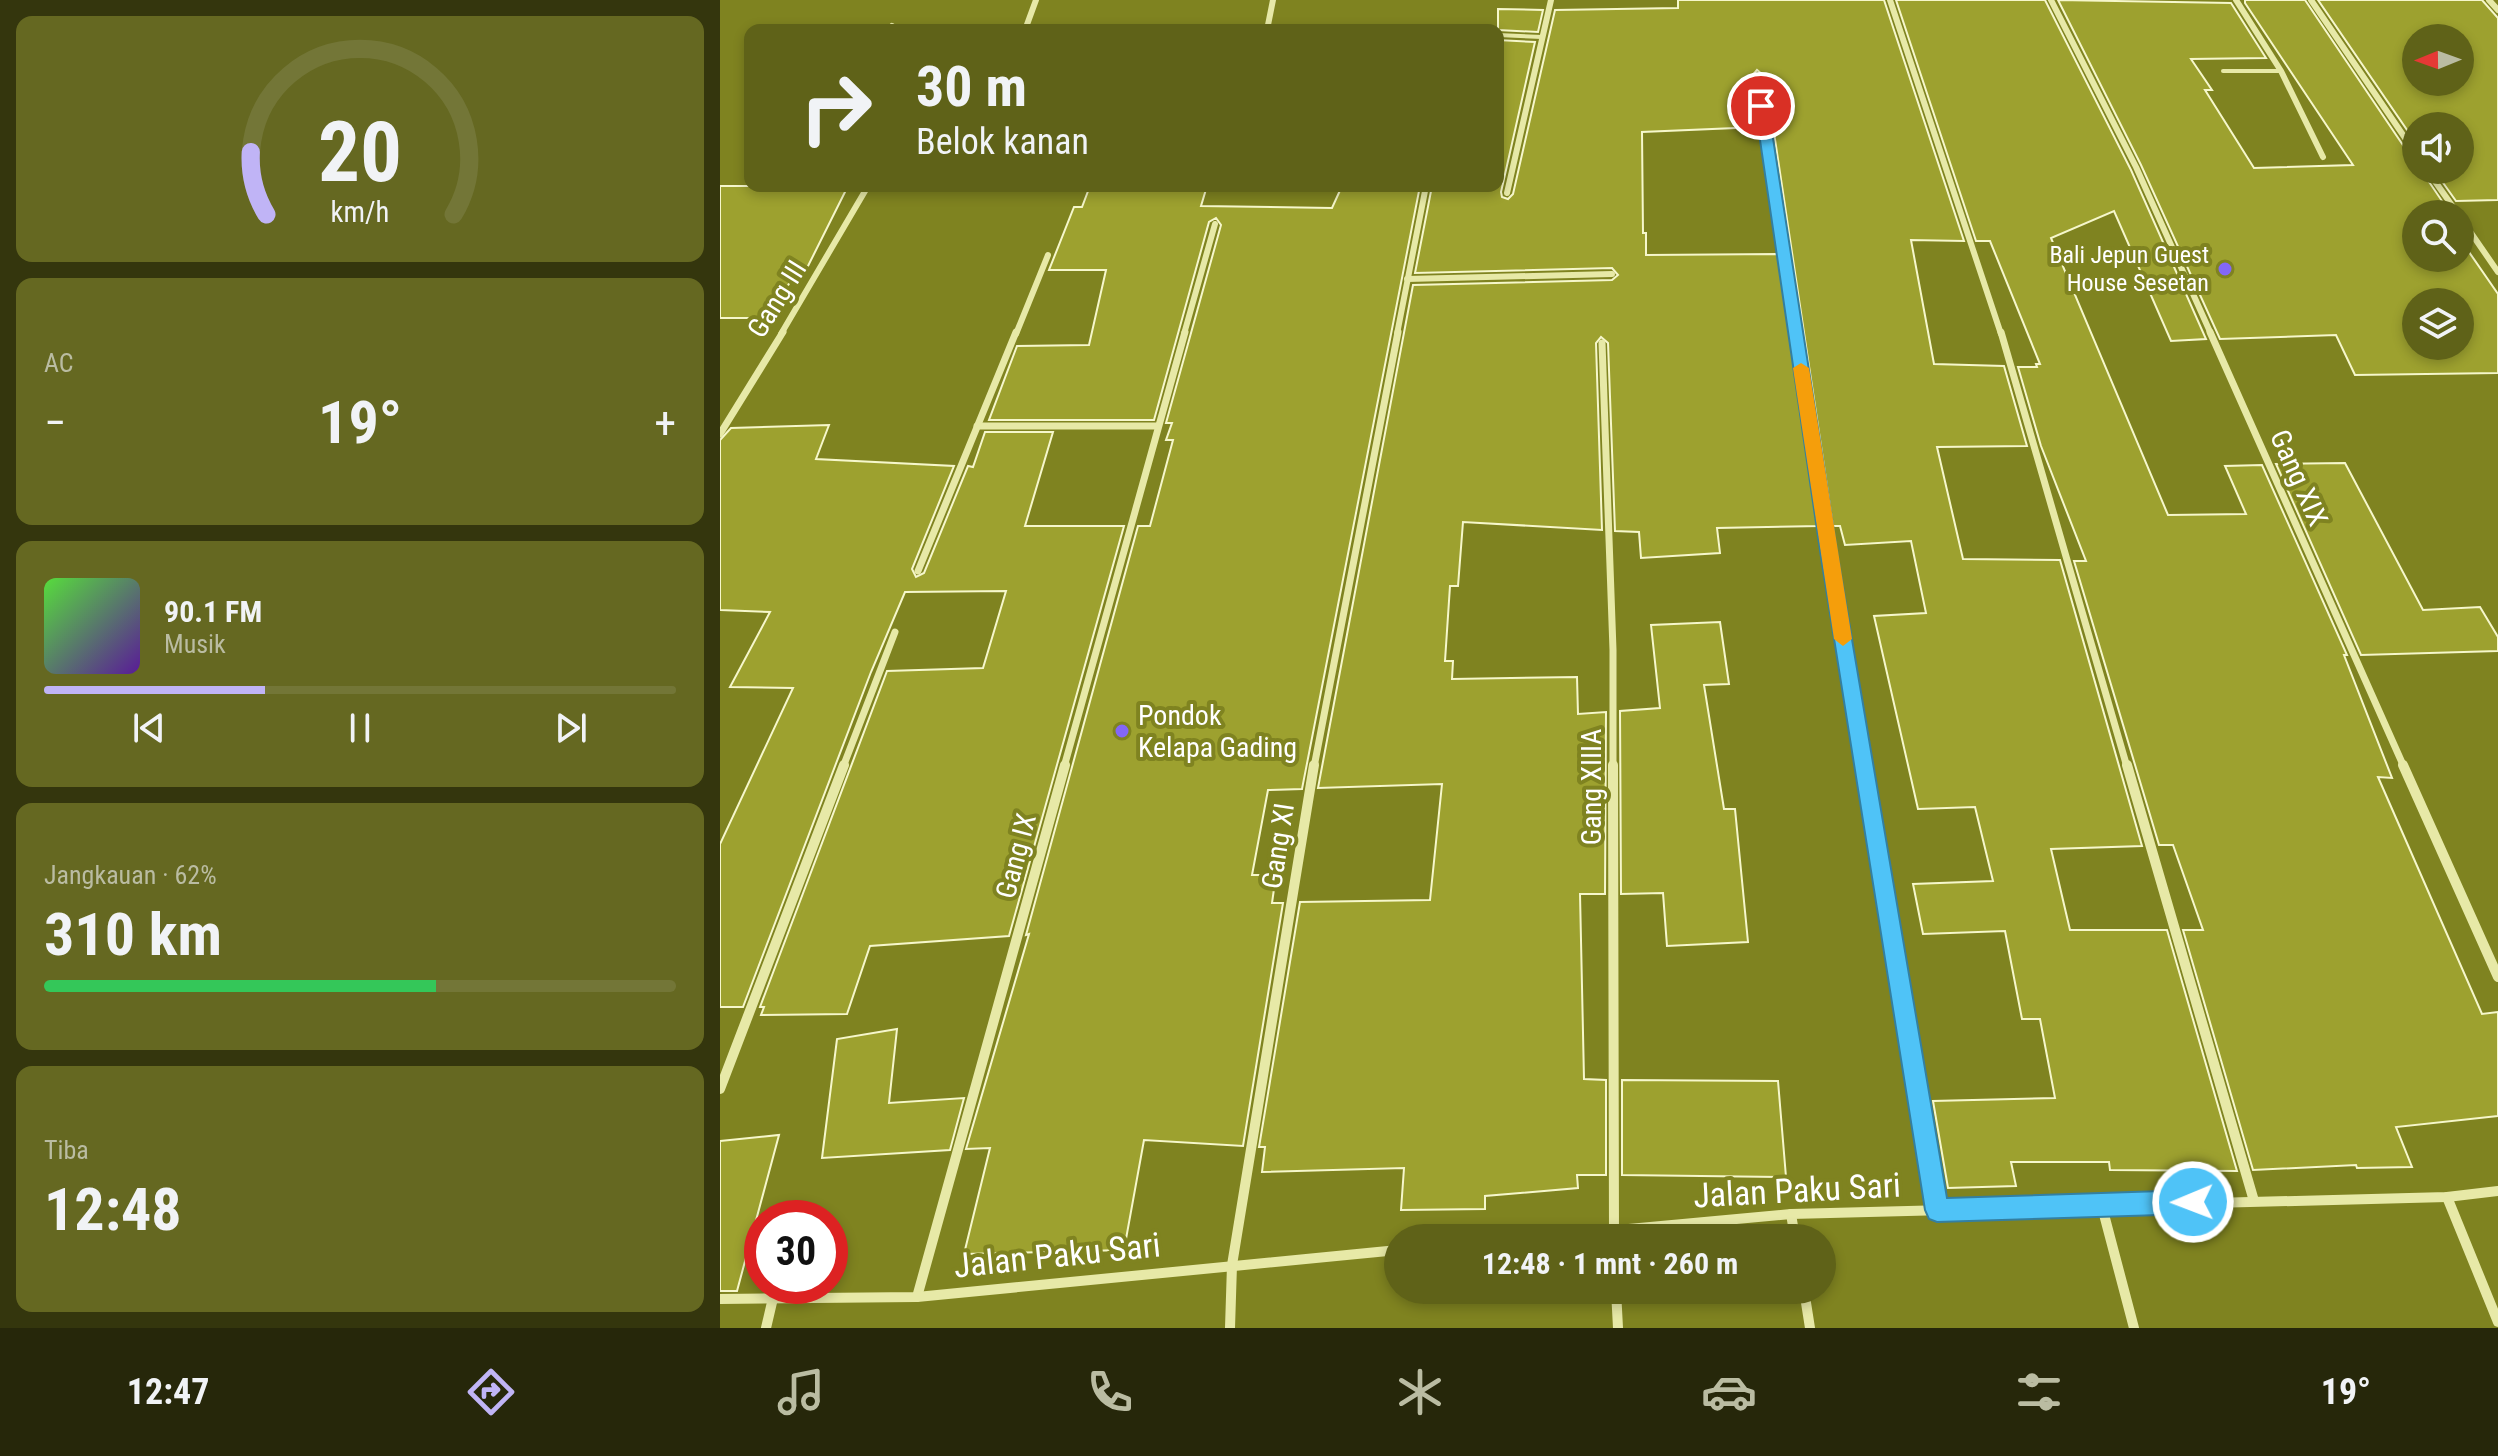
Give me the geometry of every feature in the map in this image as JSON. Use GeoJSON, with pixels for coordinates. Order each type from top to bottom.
{"type":"FeatureCollection","features":[{"type":"Feature","properties":{"kind":"street"},"geometry":{"type":"LineString","coordinates":[[1027,24],[1036,0]]}},
{"type":"Feature","properties":{"kind":"street"},"geometry":{"type":"LineString","coordinates":[[1268,24],[1273,0]]}},
{"type":"Feature","properties":{"kind":"street"},"geometry":{"type":"LineString","coordinates":[[1507,193],[1551,0]]}},
{"type":"Feature","properties":{"kind":"street"},"geometry":{"type":"LineString","coordinates":[[1890,0],[1991,299],[2254,1201]]}},
{"type":"Feature","properties":{"kind":"street","name":"Gang XIX"},"geometry":{"type":"LineString","coordinates":[[2051,0],[2136,167],[2498,977]]}},
{"type":"Feature","properties":{"kind":"street"},"geometry":{"type":"LineString","coordinates":[[2236,0],[2281,71],[2323,157]]}},
{"type":"Feature","properties":{"kind":"street"},"geometry":{"type":"LineString","coordinates":[[2311,0],[2402,133]]}},
{"type":"Feature","properties":{"kind":"street"},"geometry":{"type":"LineString","coordinates":[[2489,0],[2498,10]]}},
{"type":"Feature","properties":{"kind":"street"},"geometry":{"type":"LineString","coordinates":[[1757,76],[1830,557],[1937,1210]]}},
{"type":"Feature","properties":{"kind":"street","name":"Gang III"},"geometry":{"type":"LineString","coordinates":[[720,434],[836,245],[865,192]]}},
{"type":"Feature","properties":{"kind":"street","name":"Gang XI"},"geometry":{"type":"LineString","coordinates":[[1230,1328],[1232,1265],[1310,786],[1425,192]]}},
{"type":"Feature","properties":{"kind":"street","name":"Gang IX"},"geometry":{"type":"LineString","coordinates":[[917,1297],[1215,224]]}},
{"type":"Feature","properties":{"kind":"street"},"geometry":{"type":"LineString","coordinates":[[2474,238],[2498,272]]}},
{"type":"Feature","properties":{"kind":"street"},"geometry":{"type":"LineString","coordinates":[[918,571],[1048,255]]}},
{"type":"Feature","properties":{"kind":"street"},"geometry":{"type":"LineString","coordinates":[[1407,279],[1612,274]]}},
{"type":"Feature","properties":{"kind":"street","name":"Gang XIIIA"},"geometry":{"type":"LineString","coordinates":[[1602,343],[1613,650],[1614,1224]]}},
{"type":"Feature","properties":{"kind":"street"},"geometry":{"type":"LineString","coordinates":[[977,426],[1157,426]]}},
{"type":"Feature","properties":{"kind":"street"},"geometry":{"type":"LineString","coordinates":[[720,1089],[895,632]]}},
{"type":"Feature","properties":{"kind":"street","name":"Jalan Paku Sari"},"geometry":{"type":"LineString","coordinates":[[1702,1224],[1791,1214],[2101,1203],[2447,1197],[2498,1191]]}},
{"type":"Feature","properties":{"kind":"street"},"geometry":{"type":"LineString","coordinates":[[2447,1197],[2498,1322]]}},
{"type":"Feature","properties":{"kind":"street"},"geometry":{"type":"LineString","coordinates":[[2101,1203],[2134,1328]]}},
{"type":"Feature","properties":{"kind":"street"},"geometry":{"type":"LineString","coordinates":[[1791,1214],[1793,1224]]}},
{"type":"Feature","properties":{"kind":"street","name":"Jalan Paku Sari"},"geometry":{"type":"LineString","coordinates":[[848,1297],[917,1297],[1384,1251]]}},
{"type":"Feature","properties":{"kind":"street","name":"Jalan Paku Sari"},"geometry":{"type":"LineString","coordinates":[[720,1299],[744,1299]]}},
{"type":"Feature","properties":{"kind":"street"},"geometry":{"type":"LineString","coordinates":[[766,1328],[772,1304]]}},
{"type":"Feature","properties":{"kind":"street"},"geometry":{"type":"LineString","coordinates":[[1617,1304],[1618,1328]]}},
{"type":"Feature","properties":{"kind":"street"},"geometry":{"type":"LineString","coordinates":[[1806,1304],[1810,1328]]}},
{"type":"Feature","properties":{"kind":"lane"},"geometry":{"type":"LineString","coordinates":[[1504,35],[1542,37]]}},
{"type":"Feature","properties":{"kind":"lane"},"geometry":{"type":"LineString","coordinates":[[2223,71],[2281,71]]}},
{"type":"Feature","properties":{"kind":"building"},"geometry":{"type":"Polygon","coordinates":[[[1678,0],[1884,0],[1964,241],[1911,240],[1934,364],[2004,366],[2027,446],[1937,447],[1963,559],[2060,560],[2142,846],[2051,849],[2070,930],[2167,930],[2237,1171],[2110,1170],[2109,1162],[2011,1162],[2016,1186],[1948,1188],[1933,1101],[2055,1098],[2040,1019],[2022,1019],[2005,931],[1923,934],[1913,884],[1993,881],[1975,807],[1918,809],[1874,616],[1926,613],[1911,541],[1845,545],[1840,526],[1833,526],[1773,126],[1763,75],[1757,70],[1751,77],[1759,127],[1642,132],[1646,255],[1778,254],[1820,526],[1717,528],[1720,553],[1641,558],[1639,532],[1615,531],[1608,343],[1601,337],[1596,343],[1602,530],[1463,522],[1458,586],[1450,586],[1445,661],[1453,661],[1452,679],[1577,677],[1578,714],[1606,712],[1605,894],[1580,894],[1584,1079],[1606,1080],[1606,1175],[1577,1175],[1578,1188],[1485,1196],[1485,1209],[1401,1210],[1404,1168],[1262,1172],[1265,1147],[1259,1147],[1300,902],[1430,900],[1442,784],[1318,788],[1413,285],[1612,280],[1618,275],[1612,268],[1415,273],[1431,192],[1501,192],[1502,197],[1508,199],[1513,194],[1555,10],[1678,8],[1678,0]]]}},
{"type":"Feature","properties":{"kind":"building"},"geometry":{"type":"Polygon","coordinates":[[[1896,0],[2045,0],[2131,170],[2206,339],[2171,341],[2114,211],[2051,238],[2168,515],[2246,514],[2225,466],[2262,465],[2347,655],[2344,655],[2392,778],[2378,777],[2482,1014],[2498,1012],[2498,1116],[2396,1127],[2412,1167],[2357,1168],[2356,1165],[2253,1170],[2183,930],[2203,930],[2173,845],[2159,845],[2074,561],[2086,561],[2041,446],[2018,367],[2037,367],[2036,364],[2040,364],[1990,241],[1976,241],[1896,0]]]}},
{"type":"Feature","properties":{"kind":"building"},"geometry":{"type":"Polygon","coordinates":[[[2058,0],[2231,3],[2266,58],[2191,59],[2212,90],[2205,90],[2254,168],[2353,165],[2245,3],[2245,0],[2305,0],[2402,144],[2402,184],[2430,184],[2441,200],[2402,200],[2402,272],[2474,272],[2474,259],[2498,294],[2498,373],[2355,375],[2336,335],[2220,339],[2141,165],[2058,0]]]}},
{"type":"Feature","properties":{"kind":"building"},"geometry":{"type":"Polygon","coordinates":[[[2318,0],[2482,0],[2498,18],[2498,200],[2455,200],[2444,184],[2474,184],[2474,112],[2402,112],[2402,123],[2318,0]]]}},
{"type":"Feature","properties":{"kind":"building"},"geometry":{"type":"Polygon","coordinates":[[[1498,9],[1543,10],[1538,32],[1504,30],[1504,24],[1498,24],[1498,9]]]}},
{"type":"Feature","properties":{"kind":"building"},"geometry":{"type":"Polygon","coordinates":[[[1504,40],[1535,42],[1504,179],[1504,40]]]}},
{"type":"Feature","properties":{"kind":"building"},"geometry":{"type":"Polygon","coordinates":[[[720,186],[744,186],[744,192],[845,192],[801,280],[791,280],[770,318],[720,318],[720,186]]]}},
{"type":"Feature","properties":{"kind":"building"},"geometry":{"type":"Polygon","coordinates":[[[1088,192],[1205,192],[1201,206],[1332,208],[1339,192],[1419,192],[1302,789],[1268,790],[1252,875],[1276,875],[1272,903],[1283,903],[1243,1146],[1144,1140],[1124,1250],[964,1254],[990,1148],[966,1149],[1029,934],[1026,935],[1138,526],[1150,526],[1173,440],[1166,440],[1172,423],[1166,423],[1221,225],[1216,218],[1209,222],[1154,420],[989,420],[1017,346],[1089,345],[1106,270],[1049,270],[1074,207],[1082,207],[1088,192]]]}},
{"type":"Feature","properties":{"kind":"building"},"geometry":{"type":"Polygon","coordinates":[[[829,425],[816,459],[954,466],[912,569],[916,577],[924,573],[968,466],[973,467],[985,432],[1053,432],[1025,526],[1124,526],[1009,936],[870,946],[847,1014],[761,1015],[764,1007],[760,1007],[887,671],[983,668],[1006,591],[905,592],[871,672],[743,1007],[720,1007],[720,844],[793,688],[730,687],[770,612],[720,610],[720,440],[731,428],[829,425]]]}},
{"type":"Feature","properties":{"kind":"building"},"geometry":{"type":"Polygon","coordinates":[[[2345,463],[2423,610],[2480,607],[2498,637],[2498,651],[2361,655],[2276,464],[2345,463]]]}},
{"type":"Feature","properties":{"kind":"building"},"geometry":{"type":"Polygon","coordinates":[[[1720,622],[1729,684],[1704,685],[1724,809],[1735,809],[1748,942],[1667,946],[1663,893],[1621,894],[1620,711],[1660,708],[1651,625],[1720,622]]]}},
{"type":"Feature","properties":{"kind":"building"},"geometry":{"type":"Polygon","coordinates":[[[897,1029],[889,1103],[964,1098],[950,1150],[822,1158],[837,1039],[897,1029]]]}},
{"type":"Feature","properties":{"kind":"building"},"geometry":{"type":"Polygon","coordinates":[[[1622,1080],[1778,1081],[1786,1177],[1622,1175],[1622,1080]]]}},
{"type":"Feature","properties":{"kind":"building"},"geometry":{"type":"Polygon","coordinates":[[[779,1135],[762,1200],[744,1200],[744,1265],[737,1291],[720,1291],[720,1141],[779,1135]]]}},
{"type":"Feature","properties":{"kind":"slow traffic"},"geometry":{"type":"LineString","coordinates":[[1801,368],[1843,639]]}},
{"type":"Feature","properties":{"kind":"place","name":"Bali Jepun Guest House Sesetan"},"geometry":{"type":"Point","coordinates":[2225,269]}},
{"type":"Feature","properties":{"kind":"place","name":"Pondok Kelapa Gading"},"geometry":{"type":"Point","coordinates":[1122,731]}},
{"type":"Feature","properties":{"kind":"route"},"geometry":{"type":"LineString","coordinates":[[1761,106],[1830,557],[1937,1210],[2193,1202]]}}]}
